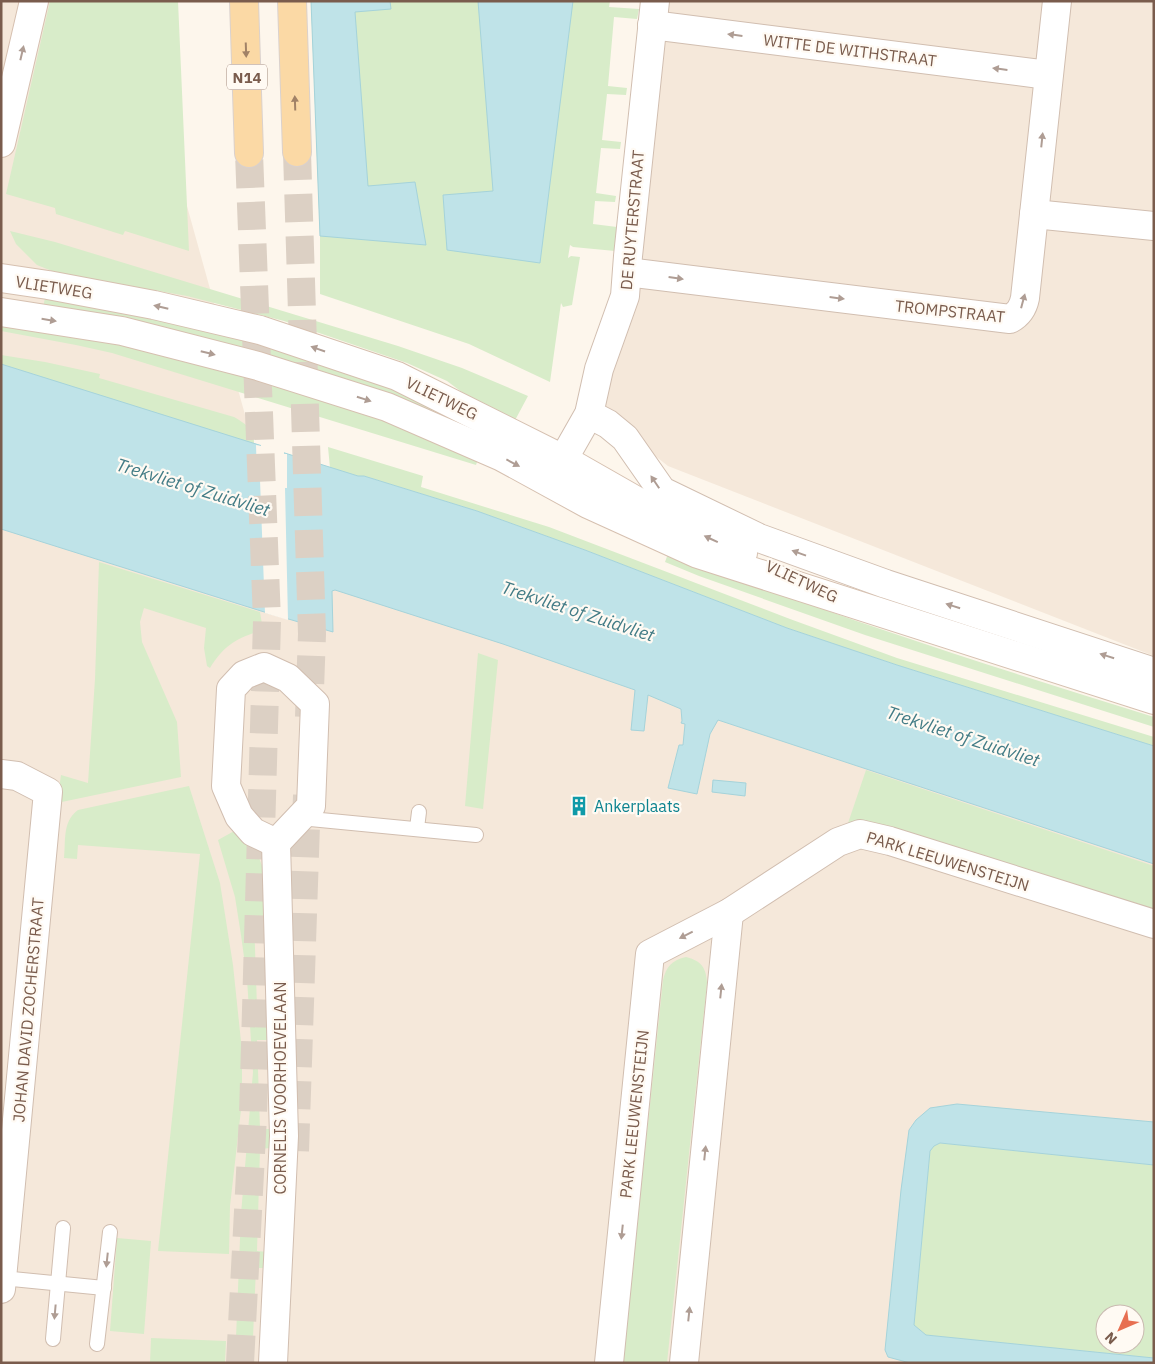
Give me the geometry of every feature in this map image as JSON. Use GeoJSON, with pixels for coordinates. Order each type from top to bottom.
{"type":"FeatureCollection","features":[{"type":"Feature","properties":{"kind":"main road","name":"N14"},"geometry":{"type":"LineString","coordinates":[[244,1],[249,153]]}},
{"type":"Feature","properties":{"kind":"main road"},"geometry":{"type":"LineString","coordinates":[[292,1],[297,152]]}},
{"type":"Feature","properties":{"kind":"street"},"geometry":{"type":"LineString","coordinates":[[1,143],[34,1]]}},
{"type":"Feature","properties":{"kind":"street","name":"TROMPSTRAAT"},"geometry":{"type":"LineString","coordinates":[[628,272],[1010,319],[1023,307],[1057,1]]}},
{"type":"Feature","properties":{"kind":"street","name":"WITTE DE WITHSTRAAT"},"geometry":{"type":"LineString","coordinates":[[654,13],[1048,76]]}},
{"type":"Feature","properties":{"kind":"street","name":"DE RUYTERSTRAAT"},"geometry":{"type":"LineString","coordinates":[[550,483],[589,414],[599,369],[626,296],[628,256],[654,13]]}},
{"type":"Feature","properties":{"kind":"street"},"geometry":{"type":"LineString","coordinates":[[1034,214],[1154,226]]}},
{"type":"Feature","properties":{"kind":"street","name":"VLIETWEG"},"geometry":{"type":"LineString","coordinates":[[1,278],[154,305],[260,330],[397,376],[563,459],[670,520],[850,604]]}},
{"type":"Feature","properties":{"kind":"street","name":"VLIETWEG"},"geometry":{"type":"LineString","coordinates":[[1,312],[122,331],[258,366],[387,407],[502,457],[605,512],[698,554],[1154,700]]}},
{"type":"Feature","properties":{"kind":"street","name":"VLIETWEG"},"geometry":{"type":"LineString","coordinates":[[589,414],[608,424],[625,438],[662,491],[760,538],[886,584],[1154,672]]}},
{"type":"Feature","properties":{"kind":"street"},"geometry":{"type":"LineString","coordinates":[[264,667],[288,678],[315,704],[311,806],[276,843],[253,832],[239,816],[226,786],[231,689],[244,675],[264,667]]}},
{"type":"Feature","properties":{"kind":"street","name":"JOHAN DAVID ZOCHERSTRAAT"},"geometry":{"type":"LineString","coordinates":[[1,774],[17,776],[48,792],[2,1284]]}},
{"type":"Feature","properties":{"kind":"street","name":"PARK LEEUWENSTEIJN"},"geometry":{"type":"LineString","coordinates":[[608,1363],[650,954],[729,913],[838,842],[860,834],[890,841],[1154,924]]}},
{"type":"Feature","properties":{"kind":"street","name":"CORNELIS VOORHOEVELAAN"},"geometry":{"type":"LineString","coordinates":[[273,1363],[284,1136],[276,843]]}},
{"type":"Feature","properties":{"kind":"street"},"geometry":{"type":"LineString","coordinates":[[684,1363],[729,913]]}},
{"type":"Feature","properties":{"kind":"lane"},"geometry":{"type":"LineString","coordinates":[[417,828],[419,812]]}},
{"type":"Feature","properties":{"kind":"lane"},"geometry":{"type":"LineString","coordinates":[[300,818],[476,835]]}},
{"type":"Feature","properties":{"kind":"lane"},"geometry":{"type":"LineString","coordinates":[[53,1339],[63,1228]]}},
{"type":"Feature","properties":{"kind":"lane"},"geometry":{"type":"LineString","coordinates":[[97,1344],[110,1232]]}},
{"type":"Feature","properties":{"kind":"lane","name":"JOHAN DAVID ZOCHERSTRAAT"},"geometry":{"type":"LineString","coordinates":[[2,1284],[58,1284],[104,1288]]}},
{"type":"Feature","properties":{"kind":"shaded area"},"geometry":{"type":"Polygon","coordinates":[[[1,1],[130,1],[289,573],[1154,849],[1154,1363],[1,1363],[1,1]]]}},
{"type":"Feature","properties":{"kind":"shaded area"},"geometry":{"type":"Polygon","coordinates":[[[648,1],[1154,1],[1154,656],[668,466],[580,397],[620,268],[648,1]]]}},
{"type":"Feature","properties":{"kind":"green space"},"geometry":{"type":"Polygon","coordinates":[[[50,1],[178,1],[189,251],[125,231],[123,235],[56,214],[55,208],[6,194],[50,1]]]}},
{"type":"Feature","properties":{"kind":"green space"},"geometry":{"type":"Polygon","coordinates":[[[311,1],[610,1],[609,7],[639,9],[637,19],[614,17],[608,86],[627,88],[626,95],[607,94],[602,140],[621,142],[620,149],[601,148],[596,193],[616,196],[615,202],[595,201],[593,224],[617,227],[615,251],[573,247],[570,245],[568,258],[571,256],[580,257],[572,305],[563,307],[561,303],[550,382],[469,344],[320,294],[320,236],[311,1]]]}},
{"type":"Feature","properties":{"kind":"green space"},"geometry":{"type":"Polygon","coordinates":[[[10,231],[55,242],[398,346],[462,368],[528,396],[513,424],[491,414],[447,381],[407,363],[284,321],[187,296],[57,273],[37,265],[16,244],[10,231]]]}},
{"type":"Feature","properties":{"kind":"green space"},"geometry":{"type":"Polygon","coordinates":[[[45,298],[137,315],[259,343],[377,382],[506,439],[42,312],[45,298]]]}},
{"type":"Feature","properties":{"kind":"green space"},"geometry":{"type":"Polygon","coordinates":[[[1,323],[74,333],[263,375],[479,456],[476,465],[112,353],[1,331],[1,323]]]}},
{"type":"Feature","properties":{"kind":"green space"},"geometry":{"type":"Polygon","coordinates":[[[1,355],[100,374],[99,378],[234,417],[249,428],[253,435],[254,445],[1,364],[1,355]]]}},
{"type":"Feature","properties":{"kind":"green space"},"geometry":{"type":"Polygon","coordinates":[[[328,447],[423,476],[421,487],[549,527],[897,658],[1154,737],[1154,746],[897,665],[787,628],[585,550],[477,511],[364,476],[330,468],[328,447]]]}},
{"type":"Feature","properties":{"kind":"green space"},"geometry":{"type":"Polygon","coordinates":[[[669,551],[788,597],[849,618],[970,659],[1154,717],[1154,727],[865,635],[699,576],[665,562],[669,551]]]}},
{"type":"Feature","properties":{"kind":"green space"},"geometry":{"type":"Polygon","coordinates":[[[99,562],[260,612],[263,630],[232,643],[221,653],[210,668],[207,666],[204,648],[206,628],[144,608],[140,622],[142,642],[177,722],[181,777],[57,803],[61,775],[88,783],[95,679],[99,562]]]}},
{"type":"Feature","properties":{"kind":"green space"},"geometry":{"type":"Polygon","coordinates":[[[478,653],[498,660],[483,809],[465,806],[478,653]]]}},
{"type":"Feature","properties":{"kind":"green space"},"geometry":{"type":"Polygon","coordinates":[[[866,770],[1154,866],[1154,911],[846,829],[866,770]]]}},
{"type":"Feature","properties":{"kind":"green space"},"geometry":{"type":"Polygon","coordinates":[[[189,786],[220,883],[233,965],[242,1051],[242,1101],[230,1206],[229,1254],[158,1251],[200,854],[78,845],[77,859],[64,858],[67,826],[69,820],[78,810],[189,786]]]}},
{"type":"Feature","properties":{"kind":"green space"},"geometry":{"type":"Polygon","coordinates":[[[236,830],[258,855],[262,866],[264,918],[254,919],[257,1007],[267,1008],[267,1040],[257,1040],[260,1129],[270,1129],[270,1148],[260,1149],[257,1251],[267,1252],[265,1268],[256,1268],[252,1361],[262,1363],[235,1363],[241,1214],[253,1072],[247,979],[241,935],[235,897],[218,840],[236,830]]]}},
{"type":"Feature","properties":{"kind":"green space"},"geometry":{"type":"Polygon","coordinates":[[[686,957],[702,965],[707,983],[667,1363],[623,1363],[663,980],[670,965],[686,957]]]}},
{"type":"Feature","properties":{"kind":"green space"},"geometry":{"type":"Polygon","coordinates":[[[940,1143],[1154,1165],[1154,1358],[1114,1354],[1145,1354],[1145,1304],[1095,1304],[1095,1352],[926,1335],[914,1325],[930,1150],[940,1143]]]}},
{"type":"Feature","properties":{"kind":"green space"},"geometry":{"type":"Polygon","coordinates":[[[117,1238],[151,1241],[144,1334],[110,1331],[117,1238]]]}},
{"type":"Feature","properties":{"kind":"green space"},"geometry":{"type":"Polygon","coordinates":[[[151,1338],[226,1341],[225,1363],[150,1363],[151,1338]]]}},
{"type":"Feature","properties":{"kind":"water"},"geometry":{"type":"Polygon","coordinates":[[[311,1],[390,1],[391,9],[355,12],[368,186],[415,182],[426,245],[320,236],[311,1]]]}},
{"type":"Feature","properties":{"kind":"water"},"geometry":{"type":"Polygon","coordinates":[[[478,1],[573,1],[540,263],[447,250],[443,195],[493,191],[478,1]]]}},
{"type":"Feature","properties":{"kind":"water","name":"Trekvliet of Zuidvliet"},"geometry":{"type":"Polygon","coordinates":[[[1,364],[358,476],[364,476],[477,511],[585,550],[787,628],[897,665],[1154,746],[1154,864],[718,720],[710,734],[697,794],[668,788],[679,745],[683,745],[685,724],[681,723],[681,709],[648,695],[644,731],[631,730],[635,690],[503,644],[335,590],[332,591],[333,632],[1,529],[1,364]]]}},
{"type":"Feature","properties":{"kind":"water"},"geometry":{"type":"Polygon","coordinates":[[[713,780],[746,783],[745,796],[712,792],[713,780]]]}},
{"type":"Feature","properties":{"kind":"water"},"geometry":{"type":"Polygon","coordinates":[[[957,1104],[1154,1122],[1154,1165],[940,1143],[934,1146],[930,1151],[914,1325],[926,1335],[1095,1352],[1095,1354],[1154,1358],[1154,1363],[910,1363],[888,1357],[885,1350],[909,1130],[916,1120],[930,1108],[957,1104]]]}},
{"type":"Feature","properties":{"kind":"pier"},"geometry":{"type":"Polygon","coordinates":[[[261,444],[284,451],[284,454],[287,454],[287,488],[285,488],[288,620],[265,613],[260,480],[257,479],[256,445],[261,446],[261,444]]]}},
{"type":"Feature","properties":{"kind":"tunnel"},"geometry":{"type":"LineString","coordinates":[[297,152],[312,634],[309,717]]}},
{"type":"Feature","properties":{"kind":"tunnel"},"geometry":{"type":"LineString","coordinates":[[240,1363],[253,1116],[267,621],[249,153]]}},
{"type":"Feature","properties":{"kind":"tunnel"},"geometry":{"type":"LineString","coordinates":[[295,1151],[307,795]]}},
{"type":"Feature","properties":{"kind":"place","name":"Ankerplaats"},"geometry":{"type":"Point","coordinates":[579,806]}}]}
